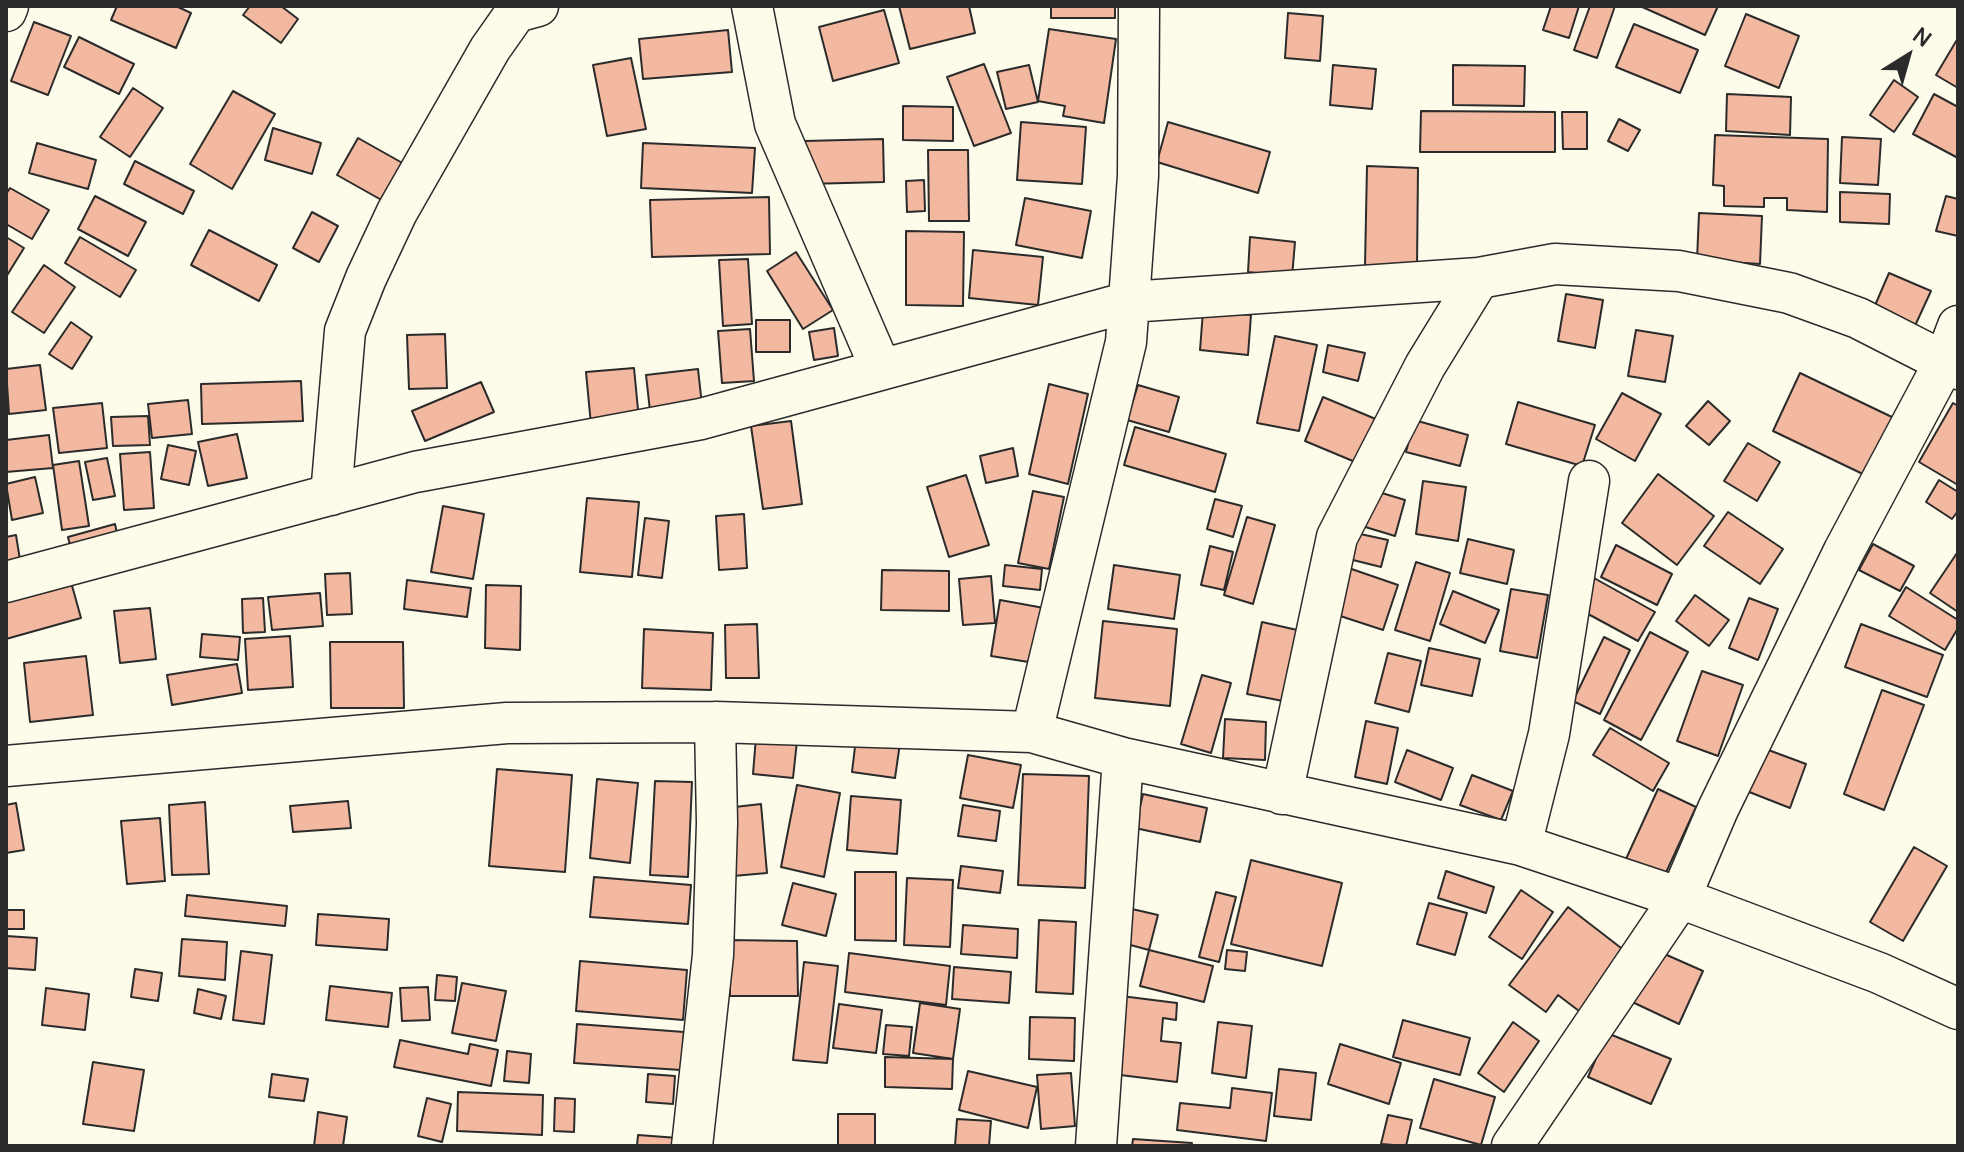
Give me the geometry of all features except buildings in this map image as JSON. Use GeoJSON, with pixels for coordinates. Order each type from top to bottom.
{"type":"FeatureCollection","features":[{"type":"Feature","properties":{"kind":"street"},"geometry":{"type":"LineString","coordinates":[[331,495],[345,331],[366,278],[397,212],[490,49],[516,12],[538,6]]}},
{"type":"Feature","properties":{"kind":"street"},"geometry":{"type":"LineString","coordinates":[[752,6],[775,124],[881,369]]}},
{"type":"Feature","properties":{"kind":"street"},"geometry":{"type":"LineString","coordinates":[[1032,732],[1126,342],[1138,176],[1139,6]]}},
{"type":"Feature","properties":{"kind":"street"},"geometry":{"type":"LineString","coordinates":[[6,582],[415,472],[701,419],[1129,302],[1479,278],[1555,264],[1679,271],[1789,293],[1858,318],[1951,366]]}},
{"type":"Feature","properties":{"kind":"street"},"geometry":{"type":"LineString","coordinates":[[1282,794],[1337,537],[1425,366],[1479,278]]}},
{"type":"Feature","properties":{"kind":"street"},"geometry":{"type":"LineString","coordinates":[[1512,1146],[1680,898],[1718,809],[1844,551],[1951,366],[1958,326]]}},
{"type":"Feature","properties":{"kind":"street"},"geometry":{"type":"LineString","coordinates":[[1521,845],[1549,734],[1589,481]]}},
{"type":"Feature","properties":{"kind":"street"},"geometry":{"type":"LineString","coordinates":[[692,1146],[713,955],[717,823],[715,722]]}},
{"type":"Feature","properties":{"kind":"street"},"geometry":{"type":"LineString","coordinates":[[6,766],[507,723],[715,722],[1032,732],[1123,758],[1521,845],[1680,898],[1879,973],[1958,1009]]}},
{"type":"Feature","properties":{"kind":"street"},"geometry":{"type":"LineString","coordinates":[[1096,1146],[1123,758]]}}]}
